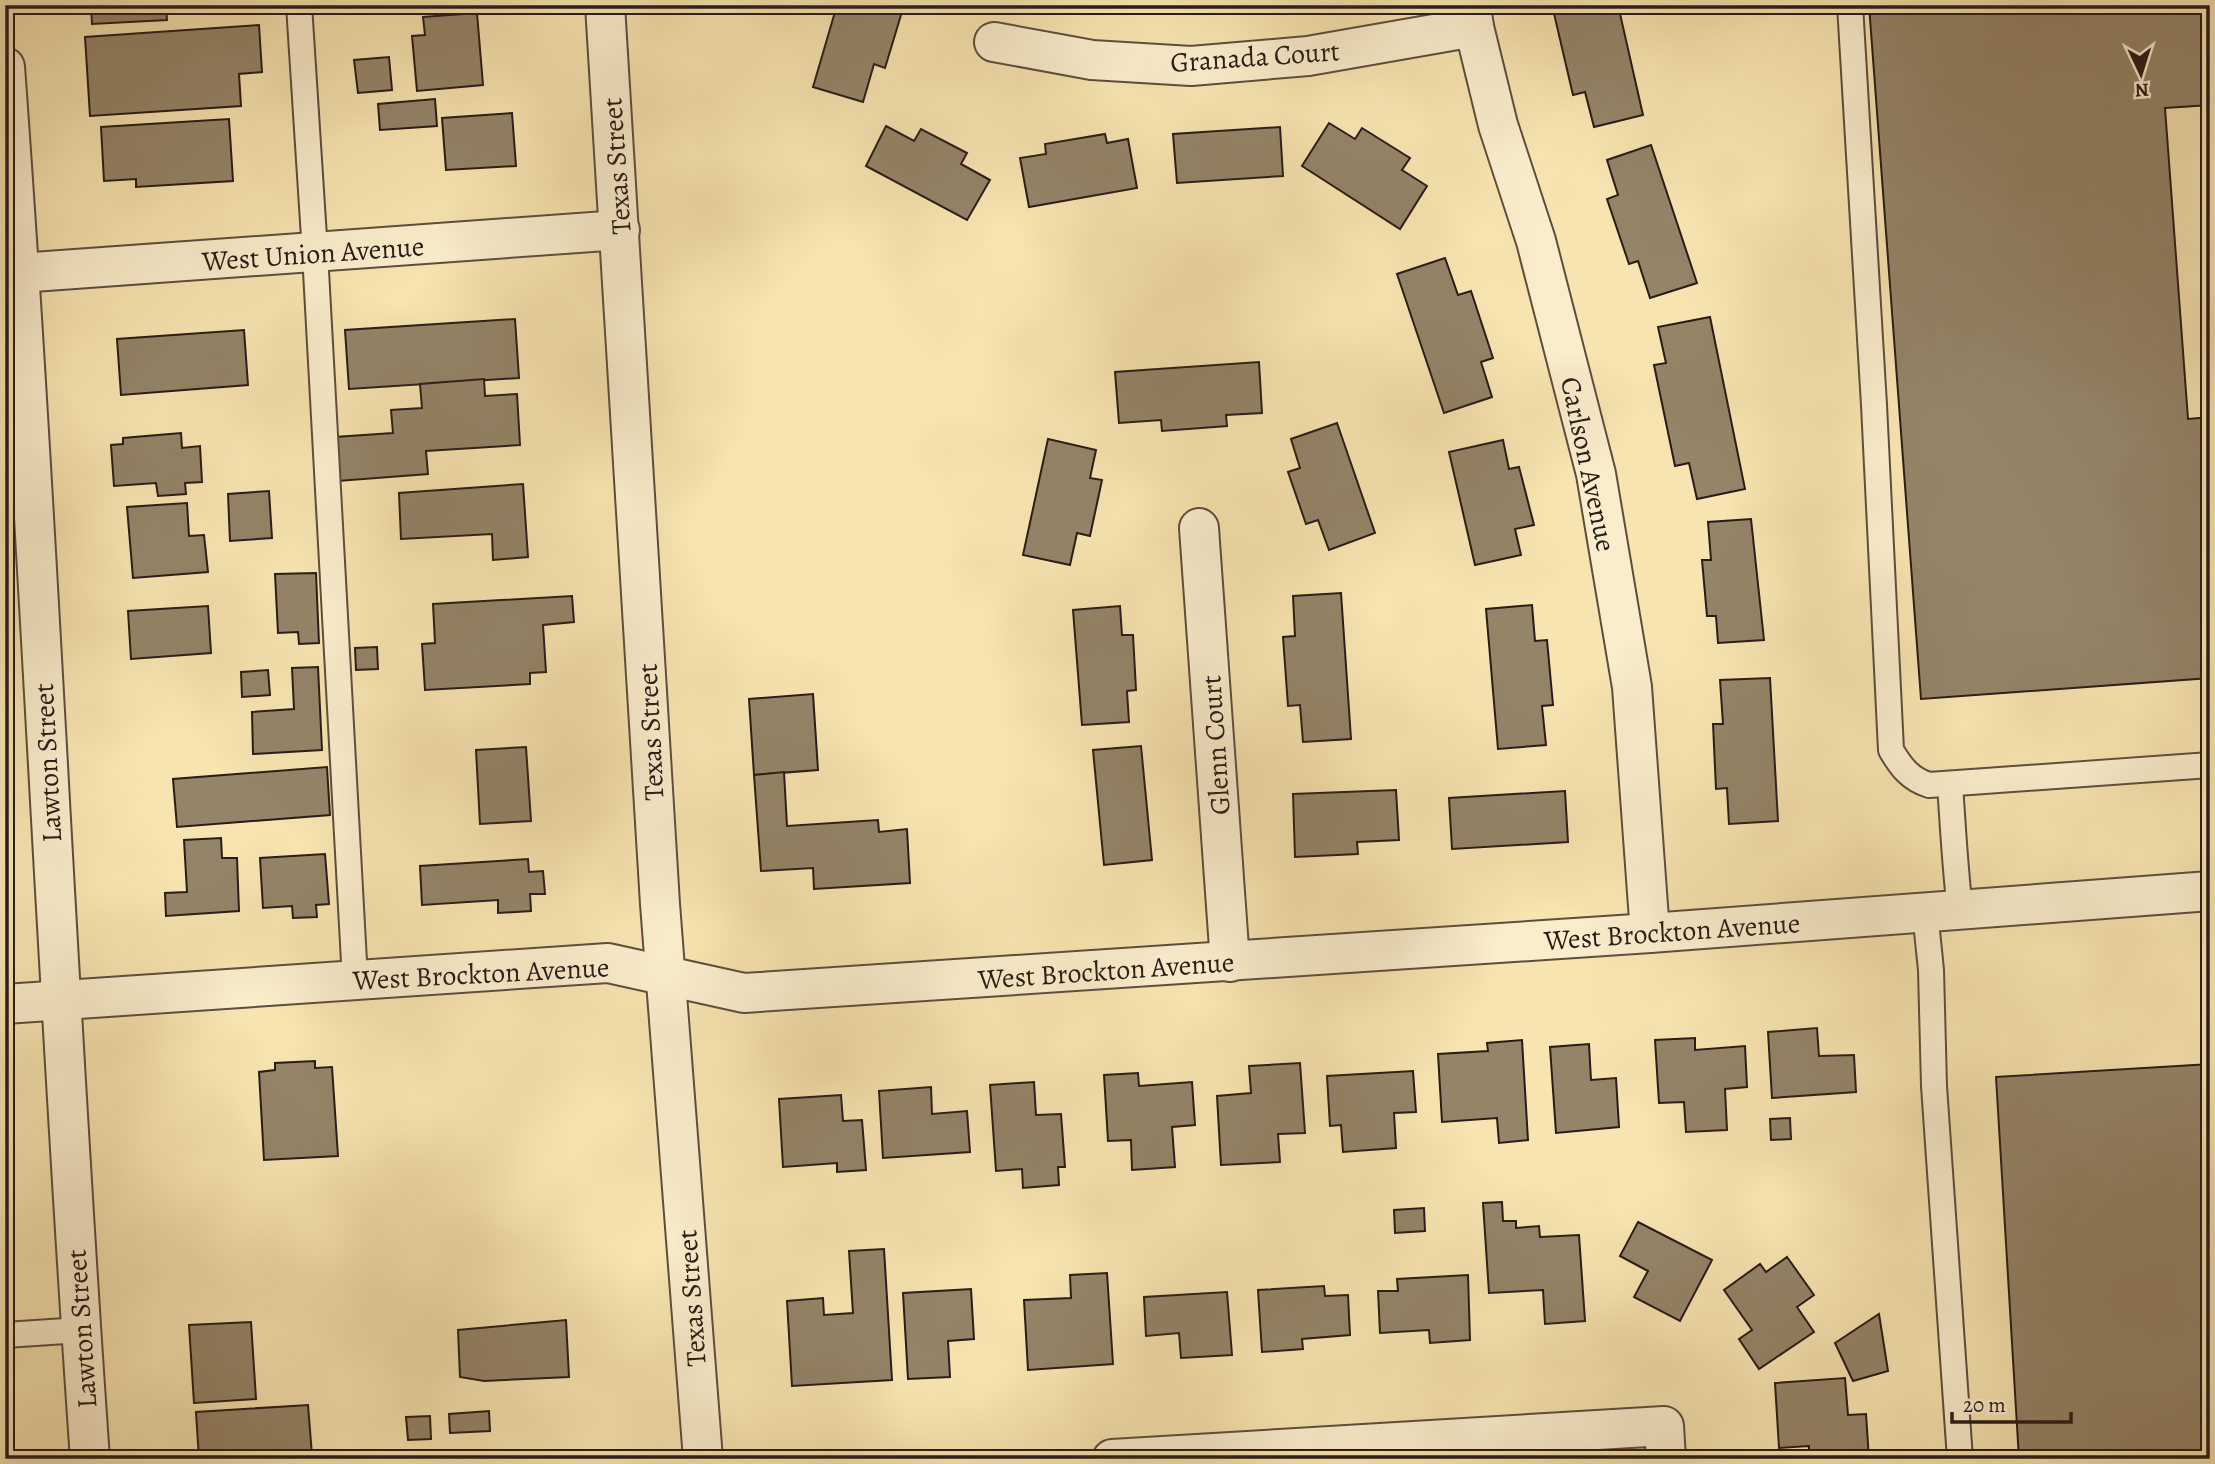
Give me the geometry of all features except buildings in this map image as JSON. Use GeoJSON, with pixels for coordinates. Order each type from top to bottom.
{"type":"FeatureCollection","features":[{"type":"Feature","properties":{"kind":"street","name":"Texas Street"},"geometry":{"type":"LineString","coordinates":[[605,5],[666,975],[703,1459]]}},
{"type":"Feature","properties":{"kind":"street","name":"Granada Court"},"geometry":{"type":"LineString","coordinates":[[994,42],[1092,60],[1191,66],[1308,56],[1472,16]]}},
{"type":"Feature","properties":{"kind":"street","name":"Carlson Avenue"},"geometry":{"type":"LineString","coordinates":[[1472,16],[1498,125],[1536,241],[1596,474],[1632,687],[1650,933]]}},
{"type":"Feature","properties":{"kind":"street","name":"Lawton Street"},"geometry":{"type":"LineString","coordinates":[[5,68],[12,274],[89,1459]]}},
{"type":"Feature","properties":{"kind":"street","name":"West Union Avenue"},"geometry":{"type":"LineString","coordinates":[[12,274],[620,230]]}},
{"type":"Feature","properties":{"kind":"street","name":"Glenn Court"},"geometry":{"type":"LineString","coordinates":[[1199,528],[1230,962]]}},
{"type":"Feature","properties":{"kind":"street","name":"West Brockton Avenue"},"geometry":{"type":"LineString","coordinates":[[5,1004],[608,963],[744,993],[1650,933],[2210,891]]}},
{"type":"Feature","properties":{"kind":"street"},"geometry":{"type":"LineString","coordinates":[[1112,1459],[1664,1426],[1666,1459]]}},
{"type":"Feature","properties":{"kind":"lane"},"geometry":{"type":"LineString","coordinates":[[299,5],[355,980]]}},
{"type":"Feature","properties":{"kind":"lane"},"geometry":{"type":"LineString","coordinates":[[1850,5],[1891,750],[1899,765],[1914,780],[1929,785],[2210,765]]}},
{"type":"Feature","properties":{"kind":"lane"},"geometry":{"type":"LineString","coordinates":[[1950,785],[1953,853],[1931,970],[1934,1086],[1960,1459]]}},
{"type":"Feature","properties":{"kind":"lane"},"geometry":{"type":"LineString","coordinates":[[5,1335],[81,1330]]}}]}
